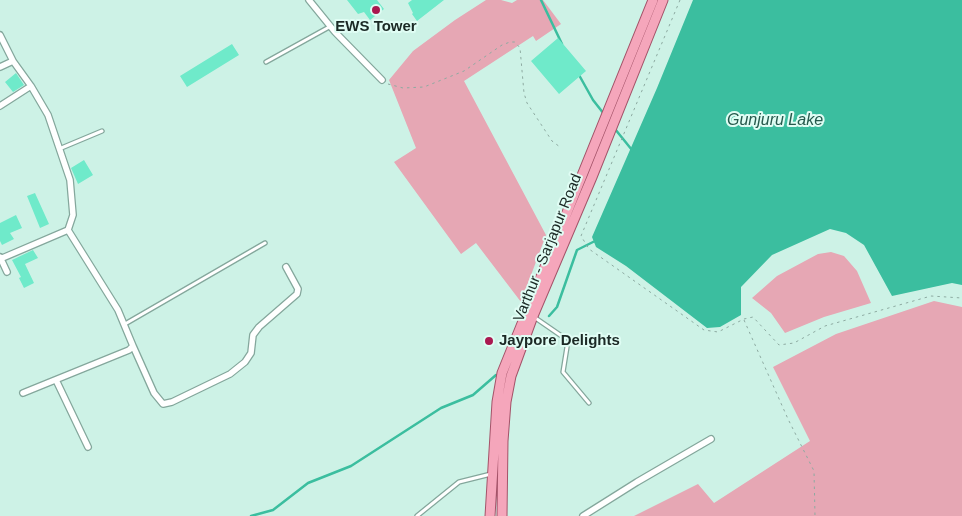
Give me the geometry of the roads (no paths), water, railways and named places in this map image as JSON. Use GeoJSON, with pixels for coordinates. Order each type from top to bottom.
{"type":"FeatureCollection","features":[{"type":"Feature","properties":{"kind":"main road","name":"Varthur - Sarjapur Road"},"geometry":{"type":"LineString","coordinates":[[490,516],[496,402],[502,373],[653,0]]}},
{"type":"Feature","properties":{"kind":"main road","name":"Varthur - Sarjapur Road"},"geometry":{"type":"LineString","coordinates":[[502,516],[502,441],[511,376],[533,316],[592,178],[663,0]]}},
{"type":"Feature","properties":{"kind":"street"},"geometry":{"type":"LineString","coordinates":[[309,0],[382,80]]}},
{"type":"Feature","properties":{"kind":"street"},"geometry":{"type":"LineString","coordinates":[[0,35],[13,61],[32,86],[48,115],[58,150],[70,180],[73,215],[68,230],[0,258],[7,272]]}},
{"type":"Feature","properties":{"kind":"street"},"geometry":{"type":"LineString","coordinates":[[0,67],[13,61]]}},
{"type":"Feature","properties":{"kind":"street"},"geometry":{"type":"LineString","coordinates":[[0,106],[32,86]]}},
{"type":"Feature","properties":{"kind":"street"},"geometry":{"type":"LineString","coordinates":[[68,230],[118,310],[154,393],[163,404],[172,402],[230,374],[245,362],[251,353],[253,335],[258,327],[297,294],[298,289],[286,267]]}},
{"type":"Feature","properties":{"kind":"street"},"geometry":{"type":"LineString","coordinates":[[24,393],[129,350],[133,346]]}},
{"type":"Feature","properties":{"kind":"street"},"geometry":{"type":"LineString","coordinates":[[56,380],[88,446]]}},
{"type":"Feature","properties":{"kind":"street"},"geometry":{"type":"LineString","coordinates":[[583,516],[711,439]]}},
{"type":"Feature","properties":{"kind":"lane"},"geometry":{"type":"LineString","coordinates":[[266,62],[331,26]]}},
{"type":"Feature","properties":{"kind":"lane"},"geometry":{"type":"LineString","coordinates":[[58,150],[102,131]]}},
{"type":"Feature","properties":{"kind":"lane"},"geometry":{"type":"LineString","coordinates":[[125,324],[265,243]]}},
{"type":"Feature","properties":{"kind":"lane"},"geometry":{"type":"LineString","coordinates":[[533,316],[563,337],[567,347],[563,372],[589,403]]}},
{"type":"Feature","properties":{"kind":"lane"},"geometry":{"type":"LineString","coordinates":[[417,516],[459,482],[491,474]]}},
{"type":"Feature","properties":{"kind":"water","name":"Gunjuru Lake"},"geometry":{"type":"Polygon","coordinates":[[[693,0],[962,0],[962,285],[952,283],[892,296],[864,245],[846,233],[830,229],[772,255],[741,287],[741,315],[720,327],[707,328],[626,266],[596,247],[592,237],[693,0]]]}},
{"type":"Feature","properties":{"kind":"waterway"},"geometry":{"type":"LineString","coordinates":[[541,0],[562,44]]}},
{"type":"Feature","properties":{"kind":"waterway"},"geometry":{"type":"LineString","coordinates":[[579,75],[593,100],[604,114]]}},
{"type":"Feature","properties":{"kind":"waterway"},"geometry":{"type":"LineString","coordinates":[[615,129],[632,150]]}},
{"type":"Feature","properties":{"kind":"waterway"},"geometry":{"type":"LineString","coordinates":[[549,316],[557,307],[577,250],[595,241]]}},
{"type":"Feature","properties":{"kind":"waterway"},"geometry":{"type":"LineString","coordinates":[[251,516],[273,510],[308,483],[351,466],[441,408],[473,395],[496,375]]}},
{"type":"Feature","properties":{"kind":"place","name":"EWS Tower"},"geometry":{"type":"Point","coordinates":[376,10]}},
{"type":"Feature","properties":{"kind":"place","name":"Jaypore Delights"},"geometry":{"type":"Point","coordinates":[489,341]}}]}
